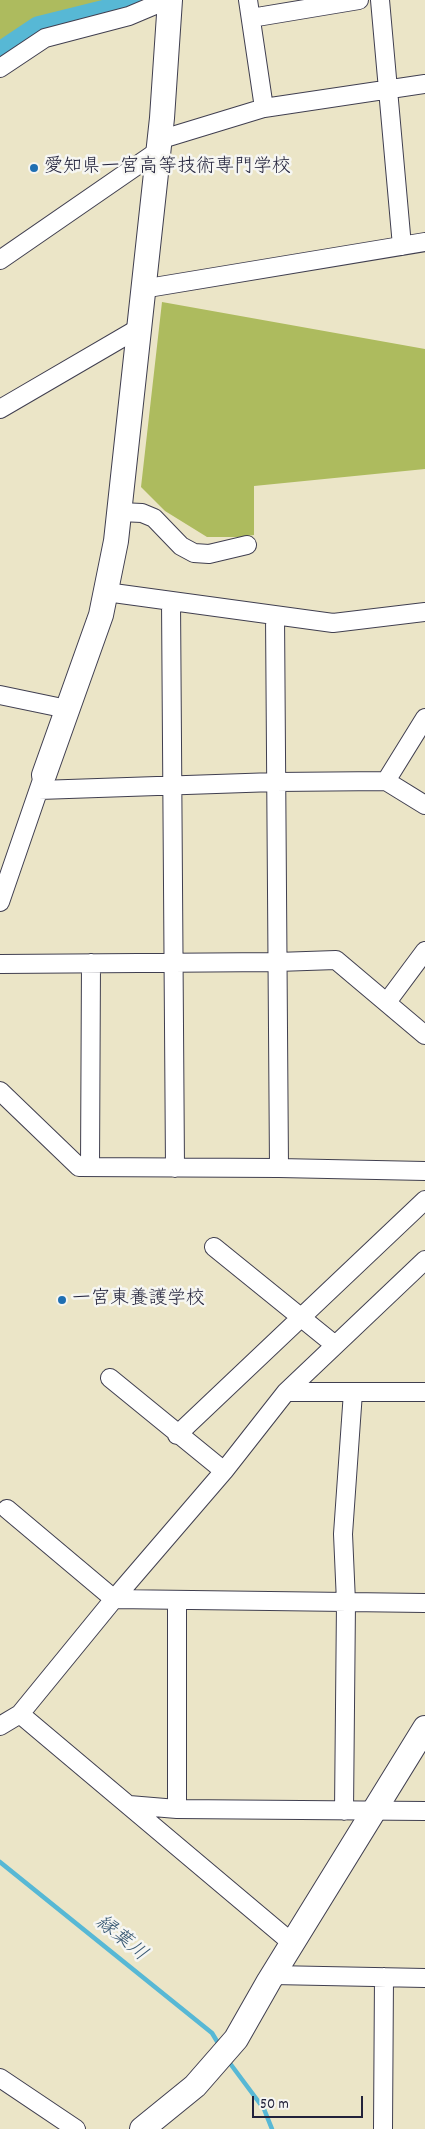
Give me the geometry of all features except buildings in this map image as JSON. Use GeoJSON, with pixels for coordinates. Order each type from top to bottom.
{"type":"FeatureCollection","features":[{"type":"Feature","properties":{"kind":"street"},"geometry":{"type":"LineString","coordinates":[[0,68],[46,38],[129,16],[168,0],[159,145],[116,541],[101,615],[41,783],[7,865],[0,902]]}},
{"type":"Feature","properties":{"kind":"street"},"geometry":{"type":"LineString","coordinates":[[248,0],[264,108]]}},
{"type":"Feature","properties":{"kind":"street"},"geometry":{"type":"LineString","coordinates":[[251,18],[359,0]]}},
{"type":"Feature","properties":{"kind":"street"},"geometry":{"type":"LineString","coordinates":[[380,0],[402,246]]}},
{"type":"Feature","properties":{"kind":"street"},"geometry":{"type":"LineString","coordinates":[[0,260],[159,145],[264,108],[425,84]]}},
{"type":"Feature","properties":{"kind":"street"},"geometry":{"type":"LineString","coordinates":[[142,289],[425,242]]}},
{"type":"Feature","properties":{"kind":"street"},"geometry":{"type":"LineString","coordinates":[[0,409],[139,328]]}},
{"type":"Feature","properties":{"kind":"street"},"geometry":{"type":"LineString","coordinates":[[120,512],[142,513],[154,518],[181,546],[194,553],[209,554],[247,545]]}},
{"type":"Feature","properties":{"kind":"street"},"geometry":{"type":"LineString","coordinates":[[106,592],[333,623],[425,612]]}},
{"type":"Feature","properties":{"kind":"street"},"geometry":{"type":"LineString","coordinates":[[171,601],[174,785],[175,1168]]}},
{"type":"Feature","properties":{"kind":"street"},"geometry":{"type":"LineString","coordinates":[[275,616],[279,1168]]}},
{"type":"Feature","properties":{"kind":"street"},"geometry":{"type":"LineString","coordinates":[[0,695],[67,709]]}},
{"type":"Feature","properties":{"kind":"street"},"geometry":{"type":"LineString","coordinates":[[386,781],[425,718]]}},
{"type":"Feature","properties":{"kind":"street"},"geometry":{"type":"LineString","coordinates":[[41,783],[174,785],[386,781],[425,805]]}},
{"type":"Feature","properties":{"kind":"street"},"geometry":{"type":"LineString","coordinates":[[387,1002],[425,952]]}},
{"type":"Feature","properties":{"kind":"street"},"geometry":{"type":"LineString","coordinates":[[0,964],[174,964],[336,960],[425,1034]]}},
{"type":"Feature","properties":{"kind":"street"},"geometry":{"type":"LineString","coordinates":[[90,1166],[91,963]]}},
{"type":"Feature","properties":{"kind":"street"},"geometry":{"type":"LineString","coordinates":[[0,1091],[79,1167],[425,1171]]}},
{"type":"Feature","properties":{"kind":"street"},"geometry":{"type":"LineString","coordinates":[[177,1435],[425,1200]]}},
{"type":"Feature","properties":{"kind":"street"},"geometry":{"type":"LineString","coordinates":[[214,1247],[335,1345]]}},
{"type":"Feature","properties":{"kind":"street"},"geometry":{"type":"LineString","coordinates":[[0,1726],[20,1714],[114,1599],[224,1471],[286,1392],[425,1260]]}},
{"type":"Feature","properties":{"kind":"street"},"geometry":{"type":"LineString","coordinates":[[110,1378],[177,1435],[224,1471]]}},
{"type":"Feature","properties":{"kind":"street"},"geometry":{"type":"LineString","coordinates":[[286,1392],[425,1392]]}},
{"type":"Feature","properties":{"kind":"street"},"geometry":{"type":"LineString","coordinates":[[344,1811],[346,1602],[343,1534],[353,1392]]}},
{"type":"Feature","properties":{"kind":"street"},"geometry":{"type":"LineString","coordinates":[[7,1509],[114,1599],[425,1603]]}},
{"type":"Feature","properties":{"kind":"street"},"geometry":{"type":"LineString","coordinates":[[177,1809],[178,1600]]}},
{"type":"Feature","properties":{"kind":"street"},"geometry":{"type":"LineString","coordinates":[[20,1714],[292,1943]]}},
{"type":"Feature","properties":{"kind":"street"},"geometry":{"type":"LineString","coordinates":[[142,2129],[195,2086],[236,2038],[292,1943],[425,1728]]}},
{"type":"Feature","properties":{"kind":"street"},"geometry":{"type":"LineString","coordinates":[[129,1806],[177,1809],[425,1811]]}},
{"type":"Feature","properties":{"kind":"street"},"geometry":{"type":"LineString","coordinates":[[273,1975],[425,1978]]}},
{"type":"Feature","properties":{"kind":"street"},"geometry":{"type":"LineString","coordinates":[[384,1977],[384,2129]]}},
{"type":"Feature","properties":{"kind":"street"},"geometry":{"type":"LineString","coordinates":[[0,2078],[76,2129]]}},
{"type":"Feature","properties":{"kind":"green space"},"geometry":{"type":"Polygon","coordinates":[[[0,0],[108,0],[38,27],[0,52],[0,0]]]}},
{"type":"Feature","properties":{"kind":"green space"},"geometry":{"type":"Polygon","coordinates":[[[162,302],[425,349],[425,469],[254,486],[254,535],[207,537],[165,511],[141,487],[162,302]]]}},
{"type":"Feature","properties":{"kind":"waterway"},"geometry":{"type":"LineString","coordinates":[[0,55],[39,29],[124,8],[137,0]]}},
{"type":"Feature","properties":{"kind":"waterway","name":"縁葉川"},"geometry":{"type":"LineString","coordinates":[[0,1862],[212,2033],[218,2043]]}},
{"type":"Feature","properties":{"kind":"waterway","name":"縁葉川"},"geometry":{"type":"LineString","coordinates":[[229,2062],[264,2109],[272,2129]]}},
{"type":"Feature","properties":{"kind":"place","name":"愛知県一宮高等技術専門学校"},"geometry":{"type":"Point","coordinates":[34,168]}},
{"type":"Feature","properties":{"kind":"place","name":"一宮東養護学校"},"geometry":{"type":"Point","coordinates":[62,1300]}}]}
